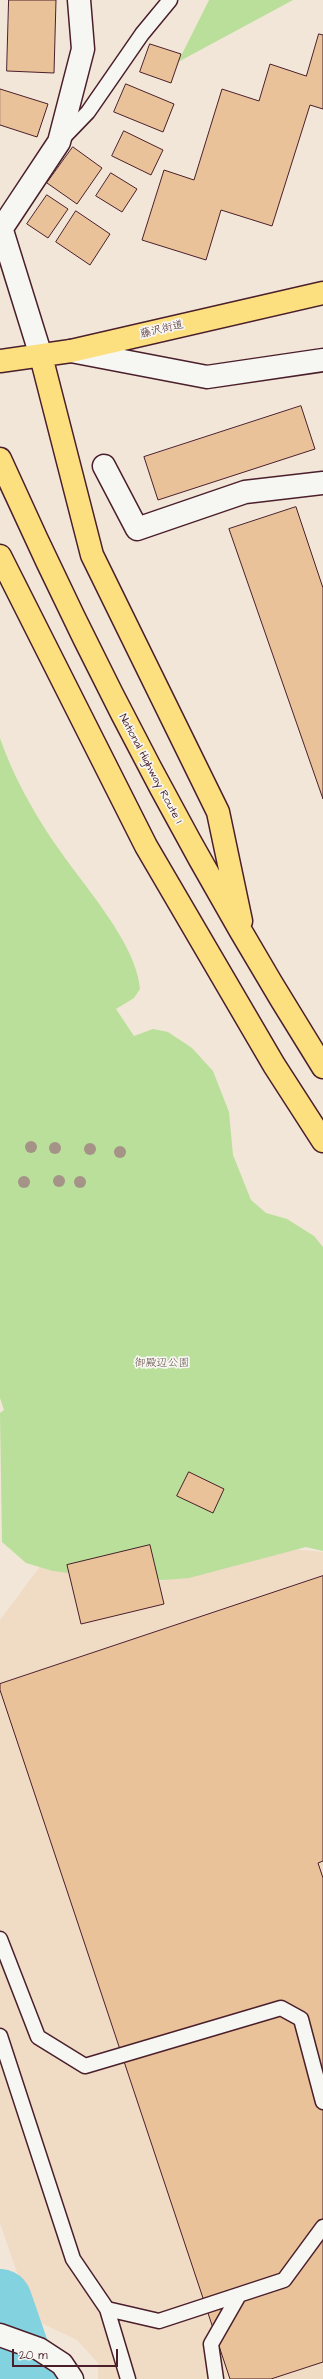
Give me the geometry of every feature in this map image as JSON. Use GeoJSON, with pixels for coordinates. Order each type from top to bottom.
{"type":"FeatureCollection","features":[{"type":"Feature","properties":{"kind":"highway","name":"藤沢街道"},"geometry":{"type":"LineString","coordinates":[[0,361],[71,351],[323,293]]}},
{"type":"Feature","properties":{"kind":"highway"},"geometry":{"type":"LineString","coordinates":[[41,356],[92,555],[218,812],[246,943]]}},
{"type":"Feature","properties":{"kind":"highway","name":"National Highway Route 1"},"geometry":{"type":"LineString","coordinates":[[0,459],[48,567],[122,716],[246,943],[323,1067]]}},
{"type":"Feature","properties":{"kind":"highway"},"geometry":{"type":"LineString","coordinates":[[0,556],[146,846],[262,1045],[323,1142]]}},
{"type":"Feature","properties":{"kind":"street"},"geometry":{"type":"LineString","coordinates":[[41,356],[1,226],[59,142],[83,49],[78,0]]}},
{"type":"Feature","properties":{"kind":"street"},"geometry":{"type":"LineString","coordinates":[[71,351],[207,377],[323,360]]}},
{"type":"Feature","properties":{"kind":"street"},"geometry":{"type":"LineString","coordinates":[[104,466],[137,529],[245,492],[323,483]]}},
{"type":"Feature","properties":{"kind":"street"},"geometry":{"type":"LineString","coordinates":[[0,2335],[39,2349],[62,2364],[72,2379]]}},
{"type":"Feature","properties":{"kind":"lane"},"geometry":{"type":"LineString","coordinates":[[59,142],[88,112],[142,34],[170,0]]}},
{"type":"Feature","properties":{"kind":"lane"},"geometry":{"type":"LineString","coordinates":[[0,1939],[38,2037],[85,2066],[281,2008],[301,2019],[323,2102]]}},
{"type":"Feature","properties":{"kind":"lane"},"geometry":{"type":"LineString","coordinates":[[0,2036],[73,2259],[107,2310],[128,2379]]}},
{"type":"Feature","properties":{"kind":"lane"},"geometry":{"type":"LineString","coordinates":[[107,2310],[159,2321],[284,2280],[323,2227]]}},
{"type":"Feature","properties":{"kind":"lane"},"geometry":{"type":"LineString","coordinates":[[216,2379],[211,2344],[239,2295]]}},
{"type":"Feature","properties":{"kind":"shaded area"},"geometry":{"type":"Polygon","coordinates":[[[292,1549],[323,1552],[323,2379],[98,2379],[98,2363],[77,2340],[33,2319],[0,2223],[0,1620],[47,1557],[142,1586],[292,1549]]]}},
{"type":"Feature","properties":{"kind":"green space"},"geometry":{"type":"Polygon","coordinates":[[[209,0],[293,0],[178,62],[209,0]]]}},
{"type":"Feature","properties":{"kind":"green space","name":"御殿辺公園"},"geometry":{"type":"Polygon","coordinates":[[[0,738],[11,766],[41,823],[95,897],[130,953],[137,972],[140,989],[134,998],[116,1009],[134,1036],[153,1029],[168,1032],[192,1048],[213,1071],[229,1112],[233,1155],[251,1200],[266,1213],[287,1219],[314,1236],[323,1247],[323,1551],[306,1547],[189,1578],[139,1582],[53,1571],[26,1563],[2,1542],[0,1413],[4,1410],[0,1398],[0,738]]]}},
{"type":"Feature","properties":{"kind":"building"},"geometry":{"type":"Polygon","coordinates":[[[9,0],[56,0],[54,73],[7,71],[9,0]]]}},
{"type":"Feature","properties":{"kind":"building"},"geometry":{"type":"Polygon","coordinates":[[[319,34],[323,35],[323,109],[310,105],[272,226],[221,210],[206,260],[142,240],[164,170],[194,180],[222,89],[259,101],[270,64],[306,76],[319,34]]]}},
{"type":"Feature","properties":{"kind":"building"},"geometry":{"type":"Polygon","coordinates":[[[150,44],[181,54],[171,83],[140,72],[150,44]]]}},
{"type":"Feature","properties":{"kind":"building"},"geometry":{"type":"Polygon","coordinates":[[[126,84],[174,104],[163,132],[114,112],[126,84]]]}},
{"type":"Feature","properties":{"kind":"building"},"geometry":{"type":"Polygon","coordinates":[[[0,89],[48,104],[37,137],[0,125],[0,89]]]}},
{"type":"Feature","properties":{"kind":"building"},"geometry":{"type":"Polygon","coordinates":[[[124,131],[163,150],[151,175],[112,156],[124,131]]]}},
{"type":"Feature","properties":{"kind":"building"},"geometry":{"type":"Polygon","coordinates":[[[73,147],[102,168],[77,204],[47,183],[73,147]]]}},
{"type":"Feature","properties":{"kind":"building"},"geometry":{"type":"Polygon","coordinates":[[[111,173],[137,189],[122,212],[96,196],[111,173]]]}},
{"type":"Feature","properties":{"kind":"building"},"geometry":{"type":"Polygon","coordinates":[[[47,195],[68,209],[48,238],[27,224],[47,195]]]}},
{"type":"Feature","properties":{"kind":"building"},"geometry":{"type":"Polygon","coordinates":[[[76,211],[110,234],[90,265],[56,242],[76,211]]]}},
{"type":"Feature","properties":{"kind":"building"},"geometry":{"type":"Polygon","coordinates":[[[301,406],[315,449],[158,500],[144,457],[301,406]]]}},
{"type":"Feature","properties":{"kind":"building"},"geometry":{"type":"Polygon","coordinates":[[[296,507],[323,588],[323,799],[229,529],[296,507]]]}},
{"type":"Feature","properties":{"kind":"building"},"geometry":{"type":"Polygon","coordinates":[[[189,1472],[224,1489],[213,1513],[177,1496],[189,1472]]]}},
{"type":"Feature","properties":{"kind":"building"},"geometry":{"type":"Polygon","coordinates":[[[150,1545],[164,1604],[81,1624],[67,1565],[150,1545]]]}},
{"type":"Feature","properties":{"kind":"building"},"geometry":{"type":"Polygon","coordinates":[[[323,1576],[323,1861],[318,1863],[323,1878],[323,2362],[271,2379],[230,2379],[0,1690],[0,1684],[323,1576]]]}},
{"type":"Feature","properties":{"kind":"waterway"},"geometry":{"type":"LineString","coordinates":[[0,2301],[27,2379]]}}]}
